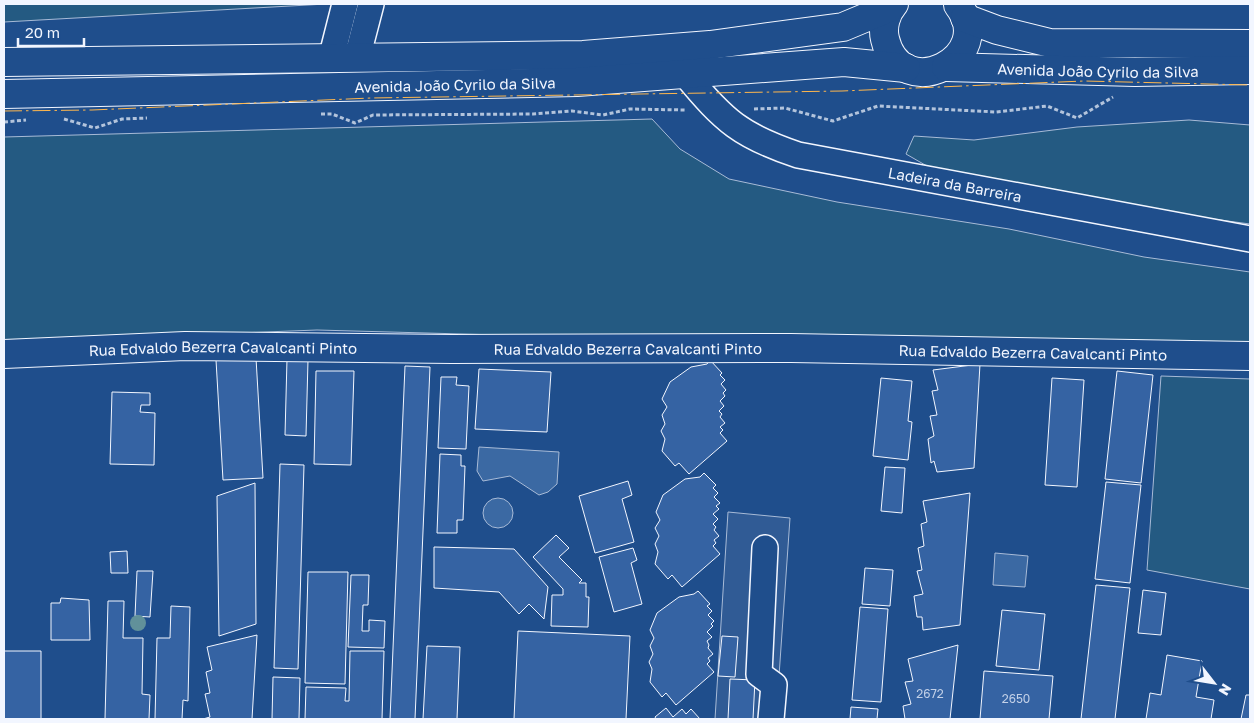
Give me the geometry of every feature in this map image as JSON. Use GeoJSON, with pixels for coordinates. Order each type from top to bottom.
{"type":"FeatureCollection","features":[{"type":"Feature","properties":{"kind":"main road","name":"Avenida João Cyrilo da Silva"},"geometry":{"type":"LineString","coordinates":[[4,62],[583,55],[710,46],[843,26],[893,5]]}},
{"type":"Feature","properties":{"kind":"main road"},"geometry":{"type":"LineString","coordinates":[[893,5],[885,20],[884,34],[887,48],[895,60],[906,68]]}},
{"type":"Feature","properties":{"kind":"main road","name":"Avenida João Cyrilo da Silva"},"geometry":{"type":"LineString","coordinates":[[960,8],[997,30],[1050,43],[1250,44]]}},
{"type":"Feature","properties":{"kind":"main road"},"geometry":{"type":"LineString","coordinates":[[946,67],[957,58],[964,46],[967,32],[960,8]]}},
{"type":"Feature","properties":{"kind":"main road","name":"Avenida João Cyrilo da Silva"},"geometry":{"type":"LineString","coordinates":[[4,94],[577,82],[844,62],[906,68],[919,72],[933,72],[946,67],[1135,72],[1250,70]]}},
{"type":"Feature","properties":{"kind":"main road","name":"Rua Edvaldo Bezerra Cavalcanti Pinto"},"geometry":{"type":"LineString","coordinates":[[4,354],[185,346],[452,349],[791,348],[1250,356]]}},
{"type":"Feature","properties":{"kind":"street"},"geometry":{"type":"LineString","coordinates":[[344,59],[345,4]]}},
{"type":"Feature","properties":{"kind":"street"},"geometry":{"type":"LineString","coordinates":[[344,59],[371,4]]}},
{"type":"Feature","properties":{"kind":"street","name":"Ladeira da Barreira"},"geometry":{"type":"LineString","coordinates":[[686,75],[715,110],[739,130],[765,144],[798,155],[1250,240]]}},
{"type":"Feature","properties":{"kind":"street"},"geometry":{"type":"LineString","coordinates":[[765,548],[759,674],[774,685],[772,719]]}},
{"type":"Feature","properties":{"kind":"path"},"geometry":{"type":"LineString","coordinates":[[314,114],[332,114],[354,123],[373,115],[533,114],[572,111],[603,115],[630,109],[715,110],[785,108],[833,121],[878,106],[996,112],[1047,106],[1077,118],[1113,97],[1123,97]]}},
{"type":"Feature","properties":{"kind":"path"},"geometry":{"type":"LineString","coordinates":[[60,118],[95,128],[122,119],[152,118]]}},
{"type":"Feature","properties":{"kind":"path"},"geometry":{"type":"LineString","coordinates":[[4,122],[32,120]]}},
{"type":"Feature","properties":{"kind":"shaded area"},"geometry":{"type":"Polygon","coordinates":[[[4,4],[326,4],[4,22],[4,4]]]}},
{"type":"Feature","properties":{"kind":"shaded area"},"geometry":{"type":"Polygon","coordinates":[[[652,119],[680,149],[729,179],[837,202],[1009,229],[1144,257],[1250,272],[1250,350],[791,343],[317,330],[4,342],[4,137],[652,119]]]}},
{"type":"Feature","properties":{"kind":"shaded area"},"geometry":{"type":"Polygon","coordinates":[[[1189,120],[1250,125],[1250,224],[960,185],[906,154],[914,136],[974,140],[1077,127],[1189,120]]]}},
{"type":"Feature","properties":{"kind":"shaded area"},"geometry":{"type":"Polygon","coordinates":[[[1161,376],[1250,379],[1250,589],[1147,570],[1161,376]]]}},
{"type":"Feature","properties":{"kind":"shaded area"},"geometry":{"type":"Polygon","coordinates":[[[479,447],[559,452],[557,484],[548,492],[539,495],[510,476],[483,481],[477,471],[479,447]]]}},
{"type":"Feature","properties":{"kind":"shaded area"},"geometry":{"type":"Polygon","coordinates":[[[498,498],[509,502],[513,513],[509,524],[498,528],[487,524],[483,513],[487,502],[498,498]]]}},
{"type":"Feature","properties":{"kind":"shaded area"},"geometry":{"type":"Polygon","coordinates":[[[728,512],[790,518],[776,719],[715,719],[728,512]]]}},
{"type":"Feature","properties":{"kind":"shaded area"},"geometry":{"type":"Polygon","coordinates":[[[995,553],[1028,556],[1025,587],[993,585],[995,553]]]}},
{"type":"Feature","properties":{"kind":"building"},"geometry":{"type":"Polygon","coordinates":[[[256,358],[263,478],[223,480],[216,360],[256,358]]]}},
{"type":"Feature","properties":{"kind":"building"},"geometry":{"type":"Polygon","coordinates":[[[287,359],[308,360],[306,436],[285,435],[287,359]]]}},
{"type":"Feature","properties":{"kind":"building"},"geometry":{"type":"Polygon","coordinates":[[[710,360],[722,373],[720,375],[725,380],[721,384],[726,390],[723,393],[725,396],[720,401],[724,406],[719,411],[722,414],[720,417],[725,423],[720,427],[723,430],[720,433],[727,441],[689,474],[679,463],[675,466],[662,451],[665,439],[661,431],[665,424],[662,415],[667,407],[662,399],[670,382],[691,367],[707,364],[710,360]]]}},
{"type":"Feature","properties":{"kind":"building"},"geometry":{"type":"Polygon","coordinates":[[[980,364],[974,468],[937,472],[934,461],[931,463],[928,439],[934,436],[930,416],[937,415],[932,391],[938,390],[933,370],[980,364]]]}},
{"type":"Feature","properties":{"kind":"building"},"geometry":{"type":"Polygon","coordinates":[[[405,366],[430,367],[415,719],[390,719],[405,366]]]}},
{"type":"Feature","properties":{"kind":"building"},"geometry":{"type":"Polygon","coordinates":[[[479,369],[551,372],[547,432],[475,429],[479,369]]]}},
{"type":"Feature","properties":{"kind":"building"},"geometry":{"type":"Polygon","coordinates":[[[316,371],[354,371],[351,465],[314,464],[316,371]]]}},
{"type":"Feature","properties":{"kind":"building"},"geometry":{"type":"Polygon","coordinates":[[[1117,371],[1153,375],[1141,483],[1105,479],[1117,371]]]}},
{"type":"Feature","properties":{"kind":"building"},"geometry":{"type":"Polygon","coordinates":[[[441,377],[457,377],[456,385],[469,386],[466,449],[438,448],[441,377]]]}},
{"type":"Feature","properties":{"kind":"building"},"geometry":{"type":"Polygon","coordinates":[[[881,378],[912,381],[908,421],[912,422],[908,460],[873,456],[881,378]]]}},
{"type":"Feature","properties":{"kind":"building"},"geometry":{"type":"Polygon","coordinates":[[[1052,378],[1084,380],[1077,487],[1045,485],[1052,378]]]}},
{"type":"Feature","properties":{"kind":"building"},"geometry":{"type":"Polygon","coordinates":[[[112,392],[150,393],[150,405],[141,405],[140,412],[155,413],[154,465],[110,464],[112,392]]]}},
{"type":"Feature","properties":{"kind":"building"},"geometry":{"type":"Polygon","coordinates":[[[440,454],[461,455],[461,466],[465,466],[463,520],[457,520],[457,533],[437,533],[440,454]]]}},
{"type":"Feature","properties":{"kind":"building"},"geometry":{"type":"Polygon","coordinates":[[[280,464],[304,465],[298,669],[274,668],[280,464]]]}},
{"type":"Feature","properties":{"kind":"building"},"geometry":{"type":"Polygon","coordinates":[[[885,467],[905,468],[902,513],[881,511],[885,467]]]}},
{"type":"Feature","properties":{"kind":"building"},"geometry":{"type":"Polygon","coordinates":[[[704,473],[716,485],[713,488],[718,493],[714,497],[720,503],[716,506],[719,509],[713,514],[718,519],[713,524],[716,527],[714,530],[719,536],[714,540],[716,543],[713,546],[720,554],[682,587],[672,575],[668,579],[655,564],[658,552],[655,544],[659,536],[655,528],[660,520],[656,512],[663,495],[685,479],[700,477],[704,473]]]}},
{"type":"Feature","properties":{"kind":"building"},"geometry":{"type":"Polygon","coordinates":[[[628,481],[632,495],[622,499],[634,542],[595,553],[579,496],[628,481]]]}},
{"type":"Feature","properties":{"kind":"building"},"geometry":{"type":"Polygon","coordinates":[[[1106,482],[1141,485],[1130,583],[1095,579],[1106,482]]]}},
{"type":"Feature","properties":{"kind":"building"},"geometry":{"type":"Polygon","coordinates":[[[255,483],[256,624],[219,636],[217,496],[255,483]]]}},
{"type":"Feature","properties":{"kind":"building"},"geometry":{"type":"Polygon","coordinates":[[[970,493],[960,625],[923,630],[922,617],[917,617],[914,596],[923,594],[917,571],[922,570],[918,548],[924,546],[921,524],[927,522],[923,501],[970,493]]]}},
{"type":"Feature","properties":{"kind":"building"},"geometry":{"type":"Polygon","coordinates":[[[556,535],[569,548],[559,557],[582,580],[579,583],[586,583],[586,597],[589,597],[588,627],[551,626],[552,595],[563,595],[563,589],[533,557],[556,535]]]}},
{"type":"Feature","properties":{"kind":"building"},"geometry":{"type":"Polygon","coordinates":[[[434,547],[514,549],[548,587],[544,619],[529,604],[519,614],[499,592],[434,588],[434,547]]]}},
{"type":"Feature","properties":{"kind":"building"},"geometry":{"type":"Polygon","coordinates":[[[633,548],[637,560],[631,563],[642,604],[614,612],[599,557],[633,548]]]}},
{"type":"Feature","properties":{"kind":"building"},"geometry":{"type":"Polygon","coordinates":[[[127,551],[128,573],[111,573],[110,552],[127,551]]]}},
{"type":"Feature","properties":{"kind":"building"},"geometry":{"type":"Polygon","coordinates":[[[865,568],[893,570],[890,606],[862,604],[865,568]]]}},
{"type":"Feature","properties":{"kind":"building"},"geometry":{"type":"Polygon","coordinates":[[[137,571],[153,571],[150,617],[135,616],[137,571]]]}},
{"type":"Feature","properties":{"kind":"building"},"geometry":{"type":"Polygon","coordinates":[[[308,572],[348,572],[345,684],[305,683],[308,572]]]}},
{"type":"Feature","properties":{"kind":"building"},"geometry":{"type":"Polygon","coordinates":[[[351,575],[369,575],[368,605],[363,605],[362,631],[369,631],[369,620],[385,621],[384,648],[348,647],[351,575]]]}},
{"type":"Feature","properties":{"kind":"building"},"geometry":{"type":"Polygon","coordinates":[[[1096,585],[1130,588],[1115,719],[1081,719],[1096,585]]]}},
{"type":"Feature","properties":{"kind":"building"},"geometry":{"type":"Polygon","coordinates":[[[1143,590],[1166,593],[1161,635],[1138,633],[1143,590]]]}},
{"type":"Feature","properties":{"kind":"building"},"geometry":{"type":"Polygon","coordinates":[[[698,591],[710,604],[707,606],[712,611],[708,615],[714,621],[711,624],[713,626],[707,632],[712,637],[707,641],[708,648],[713,654],[708,658],[710,661],[707,664],[714,672],[676,705],[666,693],[662,697],[650,682],[652,669],[649,662],[653,654],[650,646],[654,638],[650,630],[657,613],[679,597],[694,594],[698,591]]]}},
{"type":"Feature","properties":{"kind":"building"},"geometry":{"type":"Polygon","coordinates":[[[61,598],[89,600],[90,640],[51,640],[51,603],[60,603],[61,598]]]}},
{"type":"Feature","properties":{"kind":"building"},"geometry":{"type":"Polygon","coordinates":[[[108,601],[124,601],[123,638],[143,638],[142,694],[150,695],[149,719],[105,719],[108,601]]]}},
{"type":"Feature","properties":{"kind":"building"},"geometry":{"type":"Polygon","coordinates":[[[171,606],[190,607],[188,701],[183,700],[182,719],[155,719],[157,638],[170,638],[171,606]]]}},
{"type":"Feature","properties":{"kind":"building"},"geometry":{"type":"Polygon","coordinates":[[[860,607],[888,609],[881,702],[852,700],[860,607]]]}},
{"type":"Feature","properties":{"kind":"building"},"geometry":{"type":"Polygon","coordinates":[[[1002,610],[1045,614],[1039,670],[996,666],[1002,610]]]}},
{"type":"Feature","properties":{"kind":"building"},"geometry":{"type":"Polygon","coordinates":[[[518,631],[630,636],[626,719],[514,719],[518,631]]]}},
{"type":"Feature","properties":{"kind":"building"},"geometry":{"type":"Polygon","coordinates":[[[257,635],[252,719],[203,719],[210,717],[205,694],[210,693],[206,672],[212,670],[207,647],[257,635]]]}},
{"type":"Feature","properties":{"kind":"building"},"geometry":{"type":"Polygon","coordinates":[[[722,636],[738,637],[735,677],[718,676],[722,636]]]}},
{"type":"Feature","properties":{"kind":"building"},"geometry":{"type":"Polygon","coordinates":[[[958,645],[950,719],[905,719],[903,706],[911,704],[905,682],[913,681],[908,659],[958,645]]]}},
{"type":"Feature","properties":{"kind":"building"},"geometry":{"type":"Polygon","coordinates":[[[427,646],[460,647],[457,719],[423,719],[427,646]]]}},
{"type":"Feature","properties":{"kind":"building"},"geometry":{"type":"Polygon","coordinates":[[[4,651],[41,651],[41,719],[4,719],[4,651]]]}},
{"type":"Feature","properties":{"kind":"building"},"geometry":{"type":"Polygon","coordinates":[[[350,651],[384,651],[382,719],[305,719],[306,687],[346,688],[345,701],[349,701],[350,651]]]}},
{"type":"Feature","properties":{"kind":"building"},"geometry":{"type":"Polygon","coordinates":[[[1167,655],[1202,661],[1196,697],[1214,700],[1211,719],[1146,719],[1150,693],[1161,695],[1167,655]]]}},
{"type":"Feature","properties":{"kind":"building"},"geometry":{"type":"Polygon","coordinates":[[[984,671],[1053,676],[1049,719],[980,719],[984,671]]]}},
{"type":"Feature","properties":{"kind":"building"},"geometry":{"type":"Polygon","coordinates":[[[273,677],[300,678],[299,719],[272,719],[273,677]]]}},
{"type":"Feature","properties":{"kind":"building"},"geometry":{"type":"Polygon","coordinates":[[[730,679],[755,680],[753,719],[728,719],[730,679]]]}},
{"type":"Feature","properties":{"kind":"building"},"geometry":{"type":"Polygon","coordinates":[[[1246,695],[1250,695],[1250,719],[1241,719],[1246,695]]]}},
{"type":"Feature","properties":{"kind":"building"},"geometry":{"type":"Polygon","coordinates":[[[851,707],[878,709],[877,719],[850,719],[851,707]]]}},
{"type":"Feature","properties":{"kind":"building"},"geometry":{"type":"Polygon","coordinates":[[[666,708],[673,717],[682,709],[686,714],[691,709],[700,719],[656,719],[655,717],[666,708]]]}},
{"type":"Feature","properties":{"kind":"power"},"geometry":{"type":"LineString","coordinates":[[4,111],[92,110],[371,98],[842,91],[1084,81],[1250,85]]}}]}
